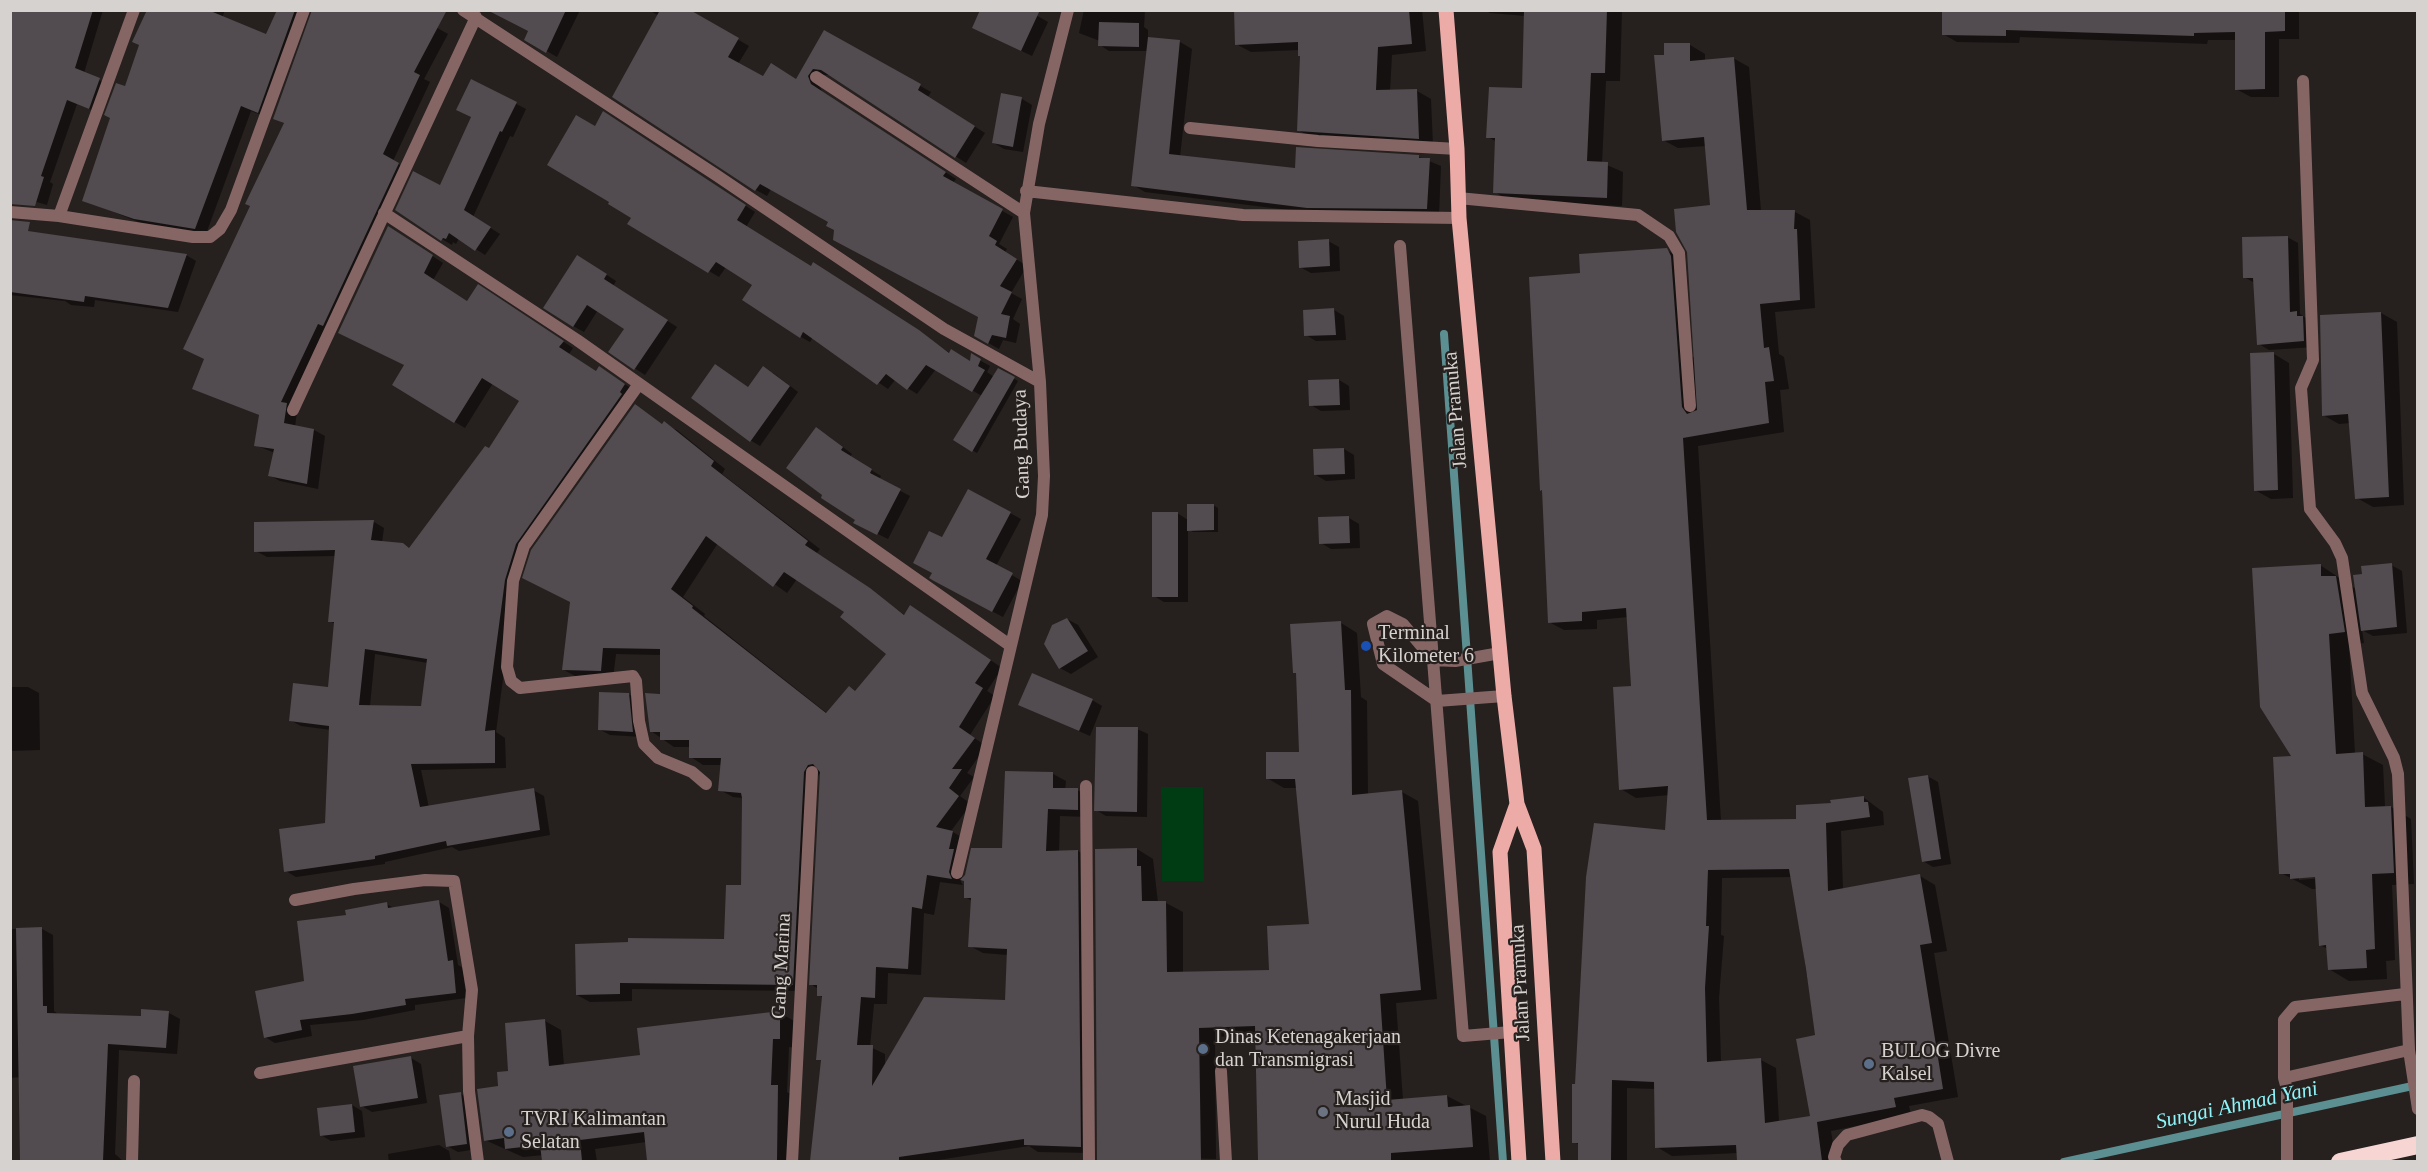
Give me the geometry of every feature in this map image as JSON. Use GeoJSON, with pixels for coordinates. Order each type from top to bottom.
{"type":"FeatureCollection","features":[{"type":"Feature","properties":{"kind":"highway"},"geometry":{"type":"LineString","coordinates":[[2340,1161],[2418,1145]]}},
{"type":"Feature","properties":{"kind":"main road","name":"Jalan Pramuka"},"geometry":{"type":"LineString","coordinates":[[1446,10],[1457,149],[1459,218],[1504,696],[1517,804],[1534,849],[1553,1161]]}},
{"type":"Feature","properties":{"kind":"main road","name":"Jalan Pramuka"},"geometry":{"type":"LineString","coordinates":[[1517,804],[1500,852],[1499,1033],[1519,1161]]}},
{"type":"Feature","properties":{"kind":"street"},"geometry":{"type":"LineString","coordinates":[[59,216],[134,10]]}},
{"type":"Feature","properties":{"kind":"street"},"geometry":{"type":"LineString","coordinates":[[10,212],[59,216],[193,237],[210,237],[220,229],[231,210],[304,10]]}},
{"type":"Feature","properties":{"kind":"street"},"geometry":{"type":"LineString","coordinates":[[463,10],[944,329],[1040,382]]}},
{"type":"Feature","properties":{"kind":"street","name":"Gang Budaya"},"geometry":{"type":"LineString","coordinates":[[957,873],[1042,515],[1044,476],[1040,382],[1024,213],[1026,191],[1047,90],[1068,10]]}},
{"type":"Feature","properties":{"kind":"street"},"geometry":{"type":"LineString","coordinates":[[293,410],[476,17]]}},
{"type":"Feature","properties":{"kind":"street"},"geometry":{"type":"LineString","coordinates":[[816,77],[1024,213]]}},
{"type":"Feature","properties":{"kind":"street"},"geometry":{"type":"LineString","coordinates":[[2303,81],[2313,360],[2301,388],[2310,509],[2335,543],[2342,558],[2362,693],[2394,758],[2398,774],[2405,993],[2409,1050],[2418,1109]]}},
{"type":"Feature","properties":{"kind":"street"},"geometry":{"type":"LineString","coordinates":[[1190,128],[1318,141],[1457,149]]}},
{"type":"Feature","properties":{"kind":"street"},"geometry":{"type":"LineString","coordinates":[[1026,191],[1244,214],[1459,218]]}},
{"type":"Feature","properties":{"kind":"street"},"geometry":{"type":"LineString","coordinates":[[1458,198],[1638,215],[1669,236],[1679,253],[1690,406]]}},
{"type":"Feature","properties":{"kind":"street"},"geometry":{"type":"LineString","coordinates":[[384,213],[639,384],[1011,646]]}},
{"type":"Feature","properties":{"kind":"street"},"geometry":{"type":"LineString","coordinates":[[1400,246],[1463,1036],[1499,1033]]}},
{"type":"Feature","properties":{"kind":"street"},"geometry":{"type":"LineString","coordinates":[[639,384],[524,546],[513,581],[507,667],[511,681],[519,688],[633,676],[637,687],[639,721],[644,744],[658,758],[692,772],[706,784]]}},
{"type":"Feature","properties":{"kind":"street"},"geometry":{"type":"LineString","coordinates":[[1500,652],[1455,661],[1434,660],[1403,624],[1387,616],[1373,624],[1383,664],[1437,701],[1504,696]]}},
{"type":"Feature","properties":{"kind":"street","name":"Gang Marina"},"geometry":{"type":"LineString","coordinates":[[792,1161],[812,772]]}},
{"type":"Feature","properties":{"kind":"street"},"geometry":{"type":"LineString","coordinates":[[1086,786],[1089,1161]]}},
{"type":"Feature","properties":{"kind":"street"},"geometry":{"type":"LineString","coordinates":[[295,900],[425,880],[454,881],[472,990],[468,1036],[469,1091],[478,1161]]}},
{"type":"Feature","properties":{"kind":"street"},"geometry":{"type":"LineString","coordinates":[[2287,1161],[2284,1020],[2295,1007],[2405,993]]}},
{"type":"Feature","properties":{"kind":"street"},"geometry":{"type":"LineString","coordinates":[[260,1073],[468,1036]]}},
{"type":"Feature","properties":{"kind":"street"},"geometry":{"type":"LineString","coordinates":[[2284,1078],[2409,1050]]}},
{"type":"Feature","properties":{"kind":"street"},"geometry":{"type":"LineString","coordinates":[[1221,1071],[1226,1161]]}},
{"type":"Feature","properties":{"kind":"street"},"geometry":{"type":"LineString","coordinates":[[132,1161],[134,1081]]}},
{"type":"Feature","properties":{"kind":"street"},"geometry":{"type":"LineString","coordinates":[[1836,1161],[1834,1157],[1838,1145],[1847,1135],[1922,1115],[1938,1124],[1947,1156]]}},
{"type":"Feature","properties":{"kind":"green space"},"geometry":{"type":"Polygon","coordinates":[[[1161,787],[1203,787],[1204,881],[1162,881],[1161,787]]]}},
{"type":"Feature","properties":{"kind":"building"},"geometry":{"type":"Polygon","coordinates":[[[10,10],[93,10],[75,68],[100,78],[89,109],[67,100],[41,176],[44,177],[35,206],[10,204],[10,10]]]}},
{"type":"Feature","properties":{"kind":"building"},"geometry":{"type":"Polygon","coordinates":[[[147,10],[208,10],[266,34],[277,10],[295,10],[258,113],[241,106],[195,229],[134,219],[82,201],[110,118],[104,115],[116,83],[125,86],[139,45],[132,42],[147,10]]]}},
{"type":"Feature","properties":{"kind":"building"},"geometry":{"type":"Polygon","coordinates":[[[312,10],[447,10],[414,72],[420,75],[383,154],[399,163],[323,326],[318,324],[281,402],[287,403],[284,423],[314,429],[307,484],[268,476],[274,449],[254,446],[259,415],[192,389],[204,359],[183,349],[250,206],[245,204],[284,123],[273,119],[312,10]]]}},
{"type":"Feature","properties":{"kind":"building"},"geometry":{"type":"Polygon","coordinates":[[[487,10],[566,10],[546,53],[524,40],[528,31],[487,10]]]}},
{"type":"Feature","properties":{"kind":"building"},"geometry":{"type":"Polygon","coordinates":[[[660,10],[690,10],[739,38],[728,57],[763,76],[771,63],[796,79],[824,30],[921,84],[918,90],[975,126],[955,158],[821,70],[813,69],[808,76],[811,84],[946,172],[943,176],[1003,209],[989,236],[997,241],[995,245],[1017,259],[1000,286],[1012,292],[1001,314],[1010,316],[1006,338],[992,335],[988,344],[974,336],[978,317],[833,240],[834,230],[826,226],[828,222],[760,184],[755,191],[612,97],[660,10]]]}},
{"type":"Feature","properties":{"kind":"building"},"geometry":{"type":"Polygon","coordinates":[[[980,10],[1040,10],[1021,51],[972,28],[980,10]]]}},
{"type":"Feature","properties":{"kind":"building"},"geometry":{"type":"Polygon","coordinates":[[[1234,10],[1409,10],[1412,44],[1378,47],[1376,90],[1417,89],[1419,139],[1297,131],[1300,56],[1298,56],[1298,42],[1235,45],[1234,10]]]}},
{"type":"Feature","properties":{"kind":"building"},"geometry":{"type":"Polygon","coordinates":[[[1524,10],[1607,10],[1605,73],[1591,73],[1587,161],[1608,162],[1607,198],[1493,193],[1495,138],[1486,138],[1489,87],[1522,88],[1524,10]]]}},
{"type":"Feature","properties":{"kind":"building"},"geometry":{"type":"Polygon","coordinates":[[[1942,10],[2285,10],[2285,31],[2265,32],[2265,89],[2235,90],[2235,32],[2194,33],[2194,36],[2006,30],[2006,36],[1942,35],[1942,10]]]}},
{"type":"Feature","properties":{"kind":"building"},"geometry":{"type":"Polygon","coordinates":[[[1099,22],[1139,23],[1139,47],[1098,46],[1099,22]]]}},
{"type":"Feature","properties":{"kind":"building"},"geometry":{"type":"Polygon","coordinates":[[[1148,37],[1180,40],[1169,154],[1295,168],[1296,147],[1419,155],[1419,158],[1430,158],[1427,209],[1307,208],[1131,186],[1148,37]]]}},
{"type":"Feature","properties":{"kind":"building"},"geometry":{"type":"Polygon","coordinates":[[[1664,43],[1690,43],[1690,61],[1734,57],[1747,210],[1795,210],[1794,229],[1797,229],[1800,300],[1760,304],[1764,348],[1769,347],[1774,381],[1765,382],[1769,423],[1683,438],[1707,820],[1796,819],[1796,805],[1831,803],[1830,800],[1864,796],[1864,802],[1868,802],[1870,817],[1826,823],[1828,891],[1920,874],[1932,943],[1920,945],[1943,1089],[1894,1098],[1896,1107],[1817,1122],[1822,1161],[1737,1161],[1736,1145],[1655,1148],[1654,1082],[1612,1080],[1611,1161],[1578,1161],[1578,1143],[1572,1143],[1572,1084],[1575,1084],[1586,877],[1594,823],[1665,830],[1668,786],[1619,790],[1613,687],[1631,686],[1626,608],[1582,612],[1582,621],[1548,623],[1529,277],[1580,273],[1579,254],[1667,248],[1671,256],[1682,407],[1687,414],[1697,410],[1687,252],[1676,232],[1674,209],[1710,205],[1704,137],[1662,141],[1654,55],[1664,55],[1664,43]],[[1789,869],[1708,870],[1706,926],[1709,926],[1705,988],[1707,1062],[1761,1058],[1765,1123],[1810,1116],[1796,1039],[1815,1035],[1789,869]]]}},
{"type":"Feature","properties":{"kind":"building"},"geometry":{"type":"Polygon","coordinates":[[[471,79],[517,102],[502,132],[500,131],[464,210],[491,227],[475,251],[449,233],[446,239],[443,238],[441,241],[395,210],[413,171],[440,185],[471,117],[456,110],[471,79]]]}},
{"type":"Feature","properties":{"kind":"building"},"geometry":{"type":"Polygon","coordinates":[[[1001,93],[1022,97],[1013,147],[992,143],[1001,93]]]}},
{"type":"Feature","properties":{"kind":"building"},"geometry":{"type":"Polygon","coordinates":[[[603,111],[746,205],[737,220],[811,266],[813,262],[919,330],[949,353],[951,349],[970,361],[971,353],[981,359],[978,366],[985,370],[972,392],[926,365],[907,390],[886,374],[877,385],[803,332],[800,338],[742,300],[752,285],[716,262],[708,273],[627,224],[631,218],[547,165],[576,115],[595,126],[603,111]]]}},
{"type":"Feature","properties":{"kind":"building"},"geometry":{"type":"Polygon","coordinates":[[[10,220],[30,222],[28,231],[187,254],[168,308],[85,296],[84,302],[10,292],[10,220]]]}},
{"type":"Feature","properties":{"kind":"building"},"geometry":{"type":"Polygon","coordinates":[[[388,226],[433,255],[424,273],[467,301],[478,284],[564,341],[559,347],[596,371],[599,366],[625,384],[620,392],[622,394],[516,544],[505,580],[485,731],[495,730],[495,763],[411,764],[420,807],[534,788],[540,830],[447,846],[446,841],[375,856],[375,859],[284,872],[279,829],[325,823],[329,726],[289,721],[293,683],[328,687],[334,622],[328,622],[335,550],[254,552],[254,522],[374,520],[371,540],[403,543],[409,548],[485,446],[489,448],[519,401],[482,378],[454,423],[392,385],[404,365],[338,333],[388,226]],[[365,649],[359,705],[421,706],[427,659],[365,649]]]}},
{"type":"Feature","properties":{"kind":"building"},"geometry":{"type":"Polygon","coordinates":[[[2288,236],[2290,312],[2297,311],[2297,316],[2303,316],[2304,341],[2257,345],[2253,278],[2243,278],[2242,237],[2288,236]]]}},
{"type":"Feature","properties":{"kind":"building"},"geometry":{"type":"Polygon","coordinates":[[[1329,239],[1330,266],[1299,268],[1298,241],[1329,239]]]}},
{"type":"Feature","properties":{"kind":"building"},"geometry":{"type":"Polygon","coordinates":[[[577,255],[607,274],[604,279],[668,320],[634,370],[608,352],[624,329],[587,305],[573,327],[543,308],[577,255]]]}},
{"type":"Feature","properties":{"kind":"building"},"geometry":{"type":"Polygon","coordinates":[[[1334,308],[1336,335],[1304,336],[1303,310],[1334,308]]]}},
{"type":"Feature","properties":{"kind":"building"},"geometry":{"type":"Polygon","coordinates":[[[2381,312],[2389,497],[2355,499],[2348,414],[2322,416],[2320,315],[2381,312]]]}},
{"type":"Feature","properties":{"kind":"building"},"geometry":{"type":"Polygon","coordinates":[[[2274,352],[2278,490],[2254,491],[2250,353],[2274,352]]]}},
{"type":"Feature","properties":{"kind":"building"},"geometry":{"type":"Polygon","coordinates":[[[715,364],[748,387],[763,366],[790,386],[750,442],[691,398],[715,364]]]}},
{"type":"Feature","properties":{"kind":"building"},"geometry":{"type":"Polygon","coordinates":[[[998,368],[1015,377],[972,452],[953,440],[998,368]]]}},
{"type":"Feature","properties":{"kind":"building"},"geometry":{"type":"Polygon","coordinates":[[[1339,379],[1340,405],[1309,406],[1308,380],[1339,379]]]}},
{"type":"Feature","properties":{"kind":"building"},"geometry":{"type":"Polygon","coordinates":[[[635,404],[662,424],[664,421],[714,461],[711,466],[808,541],[805,545],[870,588],[904,615],[910,605],[991,660],[975,683],[983,688],[959,727],[975,738],[952,769],[962,769],[949,788],[959,796],[936,827],[953,831],[949,849],[954,849],[949,872],[952,879],[927,875],[922,909],[912,907],[908,969],[876,967],[875,998],[861,997],[857,1045],[873,1045],[872,1086],[924,997],[1005,1000],[1007,949],[968,947],[971,898],[964,898],[964,881],[960,880],[965,875],[971,848],[1002,848],[1005,771],[1053,772],[1053,788],[1078,788],[1078,810],[1048,809],[1046,851],[1078,850],[1081,1147],[1024,1145],[1024,1139],[899,1157],[899,1161],[810,1161],[821,1060],[816,1060],[822,996],[817,996],[817,985],[809,985],[820,772],[813,764],[808,765],[804,772],[793,985],[620,983],[620,994],[576,995],[575,944],[628,942],[628,938],[724,939],[726,885],[741,885],[742,798],[741,793],[718,791],[721,758],[689,758],[689,740],[660,740],[660,732],[650,732],[645,693],[660,694],[660,649],[603,648],[601,671],[562,670],[570,602],[522,578],[531,550],[635,404]],[[706,536],[671,589],[826,713],[849,686],[855,691],[886,654],[840,617],[844,612],[784,572],[773,587],[706,536]]]}},
{"type":"Feature","properties":{"kind":"building"},"geometry":{"type":"Polygon","coordinates":[[[816,427],[843,447],[841,450],[872,469],[870,473],[901,489],[877,535],[853,523],[855,520],[821,498],[822,495],[786,468],[816,427]]]}},
{"type":"Feature","properties":{"kind":"building"},"geometry":{"type":"Polygon","coordinates":[[[1344,448],[1345,474],[1314,475],[1313,449],[1344,448]]]}},
{"type":"Feature","properties":{"kind":"building"},"geometry":{"type":"Polygon","coordinates":[[[968,489],[1011,512],[986,559],[1013,573],[992,612],[929,578],[932,573],[913,563],[929,531],[942,537],[968,489]]]}},
{"type":"Feature","properties":{"kind":"building"},"geometry":{"type":"Polygon","coordinates":[[[1187,504],[1214,504],[1214,530],[1187,531],[1187,504]]]}},
{"type":"Feature","properties":{"kind":"building"},"geometry":{"type":"Polygon","coordinates":[[[1152,512],[1178,512],[1178,597],[1152,597],[1152,512]]]}},
{"type":"Feature","properties":{"kind":"building"},"geometry":{"type":"Polygon","coordinates":[[[1349,516],[1350,543],[1319,544],[1318,517],[1349,516]]]}},
{"type":"Feature","properties":{"kind":"building"},"geometry":{"type":"Polygon","coordinates":[[[2392,563],[2397,627],[2361,631],[2353,575],[2362,574],[2361,566],[2392,563]]]}},
{"type":"Feature","properties":{"kind":"building"},"geometry":{"type":"Polygon","coordinates":[[[2321,564],[2321,576],[2336,576],[2345,632],[2329,634],[2336,754],[2363,752],[2365,807],[2391,806],[2394,873],[2372,874],[2375,949],[2366,950],[2367,968],[2328,970],[2326,945],[2319,946],[2315,877],[2290,879],[2290,874],[2279,874],[2273,757],[2291,756],[2260,707],[2252,568],[2321,564]]]}},
{"type":"Feature","properties":{"kind":"building"},"geometry":{"type":"Polygon","coordinates":[[[1067,618],[1088,651],[1059,669],[1044,644],[1052,625],[1067,618]]]}},
{"type":"Feature","properties":{"kind":"building"},"geometry":{"type":"Polygon","coordinates":[[[1341,621],[1345,690],[1351,690],[1352,795],[1402,790],[1421,990],[1380,994],[1387,1100],[1447,1095],[1448,1107],[1470,1105],[1473,1147],[1391,1153],[1391,1161],[1258,1161],[1255,1026],[1199,1028],[1201,1161],[1097,1161],[1095,849],[1137,848],[1137,866],[1141,866],[1142,901],[1166,901],[1167,972],[1269,970],[1267,926],[1309,924],[1295,779],[1266,779],[1266,752],[1299,752],[1296,673],[1293,673],[1290,624],[1341,621]]]}},
{"type":"Feature","properties":{"kind":"building"},"geometry":{"type":"Polygon","coordinates":[[[1032,673],[1093,699],[1079,731],[1018,705],[1032,673]]]}},
{"type":"Feature","properties":{"kind":"building"},"geometry":{"type":"Polygon","coordinates":[[[599,692],[629,693],[633,732],[598,730],[599,692]]]}},
{"type":"Feature","properties":{"kind":"building"},"geometry":{"type":"Polygon","coordinates":[[[1096,727],[1138,727],[1137,812],[1094,811],[1096,727]]]}},
{"type":"Feature","properties":{"kind":"building"},"geometry":{"type":"Polygon","coordinates":[[[1928,775],[1941,859],[1922,862],[1908,778],[1928,775]]]}},
{"type":"Feature","properties":{"kind":"building"},"geometry":{"type":"Polygon","coordinates":[[[439,900],[448,961],[453,960],[456,993],[405,999],[406,1005],[300,1020],[302,1030],[264,1038],[255,991],[304,981],[297,921],[346,915],[345,910],[387,902],[388,908],[439,900]]]}},
{"type":"Feature","properties":{"kind":"building"},"geometry":{"type":"Polygon","coordinates":[[[42,927],[43,1006],[47,1006],[47,1013],[141,1016],[141,1009],[169,1011],[166,1048],[108,1044],[103,1161],[20,1161],[16,928],[42,927]]]}},
{"type":"Feature","properties":{"kind":"building"},"geometry":{"type":"Polygon","coordinates":[[[780,1011],[780,1039],[773,1039],[771,1085],[778,1085],[777,1161],[647,1161],[644,1132],[580,1140],[582,1161],[542,1161],[540,1145],[505,1149],[504,1138],[484,1141],[477,1089],[498,1086],[497,1072],[508,1071],[505,1023],[545,1019],[549,1066],[640,1055],[637,1028],[780,1011]]]}},
{"type":"Feature","properties":{"kind":"building"},"geometry":{"type":"Polygon","coordinates":[[[411,1056],[418,1098],[360,1107],[353,1066],[411,1056]]]}},
{"type":"Feature","properties":{"kind":"building"},"geometry":{"type":"Polygon","coordinates":[[[461,1092],[467,1144],[446,1147],[439,1095],[461,1092]]]}},
{"type":"Feature","properties":{"kind":"building"},"geometry":{"type":"Polygon","coordinates":[[[352,1104],[355,1132],[320,1136],[317,1108],[352,1104]]]}},
{"type":"Feature","properties":{"kind":"waterway"},"geometry":{"type":"LineString","coordinates":[[1444,334],[1503,1162]]}},
{"type":"Feature","properties":{"kind":"waterway","name":"Sungai Ahmad Yani"},"geometry":{"type":"LineString","coordinates":[[2064,1162],[2417,1085]]}},
{"type":"Feature","properties":{"kind":"place","name":"Terminal Kilometer 6"},"geometry":{"type":"Point","coordinates":[1366,646]}},
{"type":"Feature","properties":{"kind":"place","name":"Dinas Ketenagakerjaan dan Transmigrasi"},"geometry":{"type":"Point","coordinates":[1203,1049]}},
{"type":"Feature","properties":{"kind":"place","name":"BULOG Divre Kalsel"},"geometry":{"type":"Point","coordinates":[1869,1064]}},
{"type":"Feature","properties":{"kind":"place","name":"Masjid Nurul Huda"},"geometry":{"type":"Point","coordinates":[1323,1112]}},
{"type":"Feature","properties":{"kind":"place","name":"TVRI Kalimantan Selatan"},"geometry":{"type":"Point","coordinates":[509,1132]}}]}
